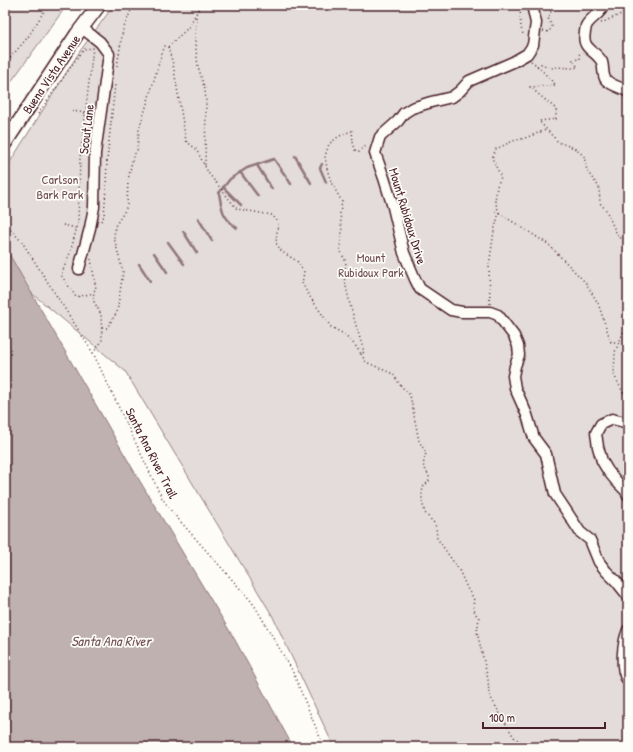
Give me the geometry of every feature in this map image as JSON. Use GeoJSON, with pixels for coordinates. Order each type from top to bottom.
{"type":"FeatureCollection","features":[{"type":"Feature","properties":{"kind":"main road","name":"Buena Vista Avenue"},"geometry":{"type":"LineString","coordinates":[[9,146],[82,28],[98,5]]}},
{"type":"Feature","properties":{"kind":"street","name":"Mount Rubidoux Drive"},"geometry":{"type":"LineString","coordinates":[[490,312],[462,312],[451,310],[420,289],[404,253],[393,207],[374,153],[380,137],[398,121],[404,113],[412,108],[452,97],[469,81],[513,62],[527,54],[533,45],[536,23],[532,5]]}},
{"type":"Feature","properties":{"kind":"street"},"geometry":{"type":"LineString","coordinates":[[604,5],[603,9],[586,25],[584,43],[602,63],[606,80],[628,92]]}},
{"type":"Feature","properties":{"kind":"street","name":"Scout Lane"},"geometry":{"type":"LineString","coordinates":[[79,268],[94,207],[95,153],[109,54],[100,42],[82,28]]}},
{"type":"Feature","properties":{"kind":"street"},"geometry":{"type":"LineString","coordinates":[[490,312],[498,315],[514,336],[518,346],[519,355],[513,376],[515,388],[527,414],[534,438],[546,454],[555,494],[580,532],[590,540],[599,562],[628,596]]}},
{"type":"Feature","properties":{"kind":"street"},"geometry":{"type":"LineString","coordinates":[[628,423],[612,419],[601,424],[596,433],[602,461],[608,471],[628,495]]}},
{"type":"Feature","properties":{"kind":"street"},"geometry":{"type":"LineString","coordinates":[[628,630],[623,656],[623,666],[626,678],[628,680]]}},
{"type":"Feature","properties":{"kind":"path"},"geometry":{"type":"LineString","coordinates":[[5,64],[28,38],[48,5]]}},
{"type":"Feature","properties":{"kind":"path"},"geometry":{"type":"LineString","coordinates":[[117,66],[123,30],[133,5]]}},
{"type":"Feature","properties":{"kind":"path"},"geometry":{"type":"LineString","coordinates":[[102,328],[107,328],[117,312],[123,272],[114,238],[114,226],[127,206],[128,180],[137,150],[139,128],[161,56],[165,46],[168,46],[188,28],[201,5]]}},
{"type":"Feature","properties":{"kind":"path"},"geometry":{"type":"LineString","coordinates":[[520,5],[521,28],[524,36],[534,41]]}},
{"type":"Feature","properties":{"kind":"path"},"geometry":{"type":"LineString","coordinates":[[535,30],[549,32],[552,26],[548,18],[554,5]]}},
{"type":"Feature","properties":{"kind":"path"},"geometry":{"type":"LineString","coordinates":[[196,15],[195,42],[198,66],[205,90],[206,100],[205,168]]}},
{"type":"Feature","properties":{"kind":"path"},"geometry":{"type":"LineString","coordinates":[[168,46],[173,64],[186,141],[196,149],[205,168],[237,208],[272,215],[278,222],[276,243],[282,252],[297,261],[304,272],[302,282],[308,294],[331,327],[342,333],[355,345],[366,362],[393,374],[400,385],[410,395],[419,440],[426,453],[423,465],[429,476],[429,481],[423,487],[422,502],[425,513],[436,527],[437,538],[459,570],[474,600],[473,606],[475,613],[479,618],[477,632],[488,679],[489,694],[515,739],[554,747]]}},
{"type":"Feature","properties":{"kind":"path"},"geometry":{"type":"LineString","coordinates":[[34,119],[79,55],[85,49],[93,48],[80,158],[78,223],[70,252],[61,275],[76,297],[94,293]]}},
{"type":"Feature","properties":{"kind":"path"},"geometry":{"type":"LineString","coordinates":[[528,52],[531,61],[556,84],[530,87],[556,109],[556,119],[538,121],[558,142],[574,148],[584,156],[587,171],[599,187],[600,203],[606,210],[617,235],[628,240]]}},
{"type":"Feature","properties":{"kind":"path"},"geometry":{"type":"LineString","coordinates":[[100,222],[104,216],[107,160],[115,79]]}},
{"type":"Feature","properties":{"kind":"path"},"geometry":{"type":"LineString","coordinates":[[72,111],[85,113]]}},
{"type":"Feature","properties":{"kind":"path"},"geometry":{"type":"LineString","coordinates":[[490,312],[489,266],[494,231],[499,213],[495,201],[497,186],[501,177],[492,158],[496,149],[513,141],[547,129]]}},
{"type":"Feature","properties":{"kind":"path"},"geometry":{"type":"LineString","coordinates":[[361,354],[364,352],[350,306],[344,277],[346,262],[340,250],[342,232],[340,213],[342,202],[332,184],[327,169],[325,156],[329,144],[346,133],[352,132],[355,150],[359,152],[371,143]]}},
{"type":"Feature","properties":{"kind":"path"},"geometry":{"type":"LineString","coordinates":[[5,160],[9,146]]}},
{"type":"Feature","properties":{"kind":"path"},"geometry":{"type":"LineString","coordinates":[[495,212],[499,213],[548,244],[577,273],[585,282],[598,303],[611,342],[619,342]]}},
{"type":"Feature","properties":{"kind":"path","name":"Santa Ana River Trail"},"geometry":{"type":"LineString","coordinates":[[5,224],[22,242],[92,353],[162,498],[172,512],[251,600],[256,608],[292,670],[324,747]]}},
{"type":"Feature","properties":{"kind":"path"},"geometry":{"type":"LineString","coordinates":[[63,225],[76,228]]}},
{"type":"Feature","properties":{"kind":"path"},"geometry":{"type":"LineString","coordinates":[[91,260],[96,289],[94,291],[93,300],[101,314],[102,328],[102,341],[92,353]]}},
{"type":"Feature","properties":{"kind":"path"},"geometry":{"type":"LineString","coordinates":[[628,321],[615,352],[614,375],[628,400]]}},
{"type":"Feature","properties":{"kind":"green space"},"geometry":{"type":"Polygon","coordinates":[[[5,5],[67,5],[5,90],[5,5]]]}},
{"type":"Feature","properties":{"kind":"green space","name":"Mount Rubidoux Park"},"geometry":{"type":"Polygon","coordinates":[[[114,5],[628,5],[628,747],[334,747],[272,615],[125,371],[5,271],[5,170],[80,51],[114,5]]]}},
{"type":"Feature","properties":{"kind":"water","name":"Santa Ana River"},"geometry":{"type":"Polygon","coordinates":[[[5,247],[138,478],[235,640],[293,747],[5,747],[5,247]]]}},
{"type":"Feature","properties":{"kind":"waterway"},"geometry":{"type":"LineString","coordinates":[[295,156],[311,183]]}},
{"type":"Feature","properties":{"kind":"waterway"},"geometry":{"type":"LineString","coordinates":[[237,228],[226,217],[219,193],[230,179],[247,168],[274,159],[291,184]]}},
{"type":"Feature","properties":{"kind":"waterway"},"geometry":{"type":"LineString","coordinates":[[322,164],[320,168],[326,182]]}},
{"type":"Feature","properties":{"kind":"waterway"},"geometry":{"type":"LineString","coordinates":[[257,165],[272,189]]}},
{"type":"Feature","properties":{"kind":"waterway"},"geometry":{"type":"LineString","coordinates":[[240,172],[258,196]]}},
{"type":"Feature","properties":{"kind":"waterway"},"geometry":{"type":"LineString","coordinates":[[223,187],[241,205]]}},
{"type":"Feature","properties":{"kind":"waterway"},"geometry":{"type":"LineString","coordinates":[[198,218],[212,241]]}},
{"type":"Feature","properties":{"kind":"waterway"},"geometry":{"type":"LineString","coordinates":[[183,231],[197,253]]}},
{"type":"Feature","properties":{"kind":"waterway"},"geometry":{"type":"LineString","coordinates":[[168,242],[184,264]]}},
{"type":"Feature","properties":{"kind":"waterway"},"geometry":{"type":"LineString","coordinates":[[154,253],[167,272]]}},
{"type":"Feature","properties":{"kind":"waterway"},"geometry":{"type":"LineString","coordinates":[[139,264],[150,281]]}},
{"type":"Feature","properties":{"kind":"park label","name":"Carlson Bark Park"},"geometry":{"type":"Point","coordinates":[60,186]}}]}
